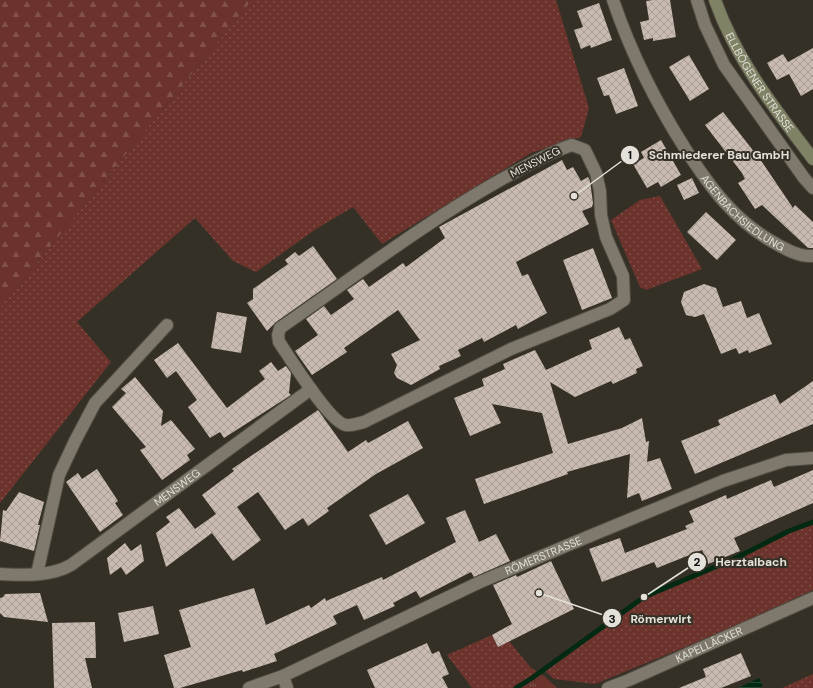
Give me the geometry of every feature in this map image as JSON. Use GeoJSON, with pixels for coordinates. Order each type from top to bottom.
{"type":"FeatureCollection","features":[{"type":"Feature","properties":{"kind":"main road","name":"ELLBÖGENER STRASSE"},"geometry":{"type":"LineString","coordinates":[[715,0],[729,34],[750,73],[813,159]]}},
{"type":"Feature","properties":{"kind":"street","name":"AGENBACHSIEDLUNG"},"geometry":{"type":"LineString","coordinates":[[613,0],[649,88],[670,125],[715,193],[733,213],[766,238],[795,253],[813,256]]}},
{"type":"Feature","properties":{"kind":"street"},"geometry":{"type":"LineString","coordinates":[[697,0],[705,24],[724,65],[804,178],[813,188]]}},
{"type":"Feature","properties":{"kind":"street","name":"MENSWEG"},"geometry":{"type":"LineString","coordinates":[[572,145],[585,150],[596,173],[600,191],[601,215],[606,236],[623,276],[624,300],[610,309],[511,349],[364,422],[346,425],[336,420],[311,389],[279,342],[278,335],[280,328],[403,240],[478,192],[553,151],[572,145]]}},
{"type":"Feature","properties":{"kind":"street"},"geometry":{"type":"LineString","coordinates":[[37,574],[59,475],[75,441],[95,403],[167,325]]}},
{"type":"Feature","properties":{"kind":"street","name":"MENSWEG"},"geometry":{"type":"LineString","coordinates":[[0,574],[37,574],[58,571],[71,565],[311,389]]}},
{"type":"Feature","properties":{"kind":"street","name":"RÖMERSTRASSE"},"geometry":{"type":"LineString","coordinates":[[250,688],[283,676],[480,582],[716,484],[786,460],[813,458]]}},
{"type":"Feature","properties":{"kind":"street","name":"KAPELLÄCKER"},"geometry":{"type":"LineString","coordinates":[[608,688],[812,602]]}},
{"type":"Feature","properties":{"kind":"street"},"geometry":{"type":"LineString","coordinates":[[283,676],[287,688]]}},
{"type":"Feature","properties":{"kind":"green space"},"geometry":{"type":"Polygon","coordinates":[[[0,0],[252,0],[0,308],[0,0]]]}},
{"type":"Feature","properties":{"kind":"green space"},"geometry":{"type":"Polygon","coordinates":[[[252,0],[556,0],[589,108],[581,137],[531,153],[382,244],[353,207],[316,229],[256,272],[233,261],[195,218],[77,322],[111,362],[0,503],[0,308],[252,0]]]}},
{"type":"Feature","properties":{"kind":"green space"},"geometry":{"type":"Polygon","coordinates":[[[660,196],[702,269],[646,290],[640,287],[611,220],[640,200],[660,196]]]}},
{"type":"Feature","properties":{"kind":"green space"},"geometry":{"type":"Polygon","coordinates":[[[813,522],[813,590],[717,634],[595,684],[554,679],[544,670],[644,597],[734,559],[789,531],[813,522]]]}},
{"type":"Feature","properties":{"kind":"green space"},"geometry":{"type":"Polygon","coordinates":[[[492,635],[498,647],[509,641],[531,668],[544,676],[522,688],[472,688],[447,655],[492,635]]]}},
{"type":"Feature","properties":{"kind":"green space"},"geometry":{"type":"Polygon","coordinates":[[[813,674],[813,688],[782,688],[813,674]]]}},
{"type":"Feature","properties":{"kind":"green space"},"geometry":{"type":"Polygon","coordinates":[[[544,676],[557,688],[522,688],[544,676]]]}},
{"type":"Feature","properties":{"kind":"shaded area"},"geometry":{"type":"Polygon","coordinates":[[[759,678],[763,686],[759,688],[738,688],[759,678]]]}},
{"type":"Feature","properties":{"kind":"building"},"geometry":{"type":"Polygon","coordinates":[[[670,0],[676,37],[653,41],[653,38],[644,40],[640,22],[649,20],[646,1],[670,0]]]}},
{"type":"Feature","properties":{"kind":"building"},"geometry":{"type":"Polygon","coordinates":[[[599,3],[612,40],[591,48],[590,45],[581,49],[574,30],[583,27],[577,11],[599,3]]]}},
{"type":"Feature","properties":{"kind":"building"},"geometry":{"type":"Polygon","coordinates":[[[813,48],[813,89],[801,96],[789,74],[777,80],[767,63],[783,54],[788,62],[813,48]]]}},
{"type":"Feature","properties":{"kind":"building"},"geometry":{"type":"Polygon","coordinates":[[[689,55],[709,89],[690,101],[669,67],[689,55]]]}},
{"type":"Feature","properties":{"kind":"building"},"geometry":{"type":"Polygon","coordinates":[[[624,68],[638,106],[616,114],[609,95],[604,96],[597,78],[624,68]]]}},
{"type":"Feature","properties":{"kind":"building"},"geometry":{"type":"Polygon","coordinates":[[[723,112],[762,162],[793,208],[795,205],[813,222],[813,248],[808,248],[762,205],[755,209],[738,183],[745,179],[742,173],[705,125],[723,112]]]}},
{"type":"Feature","properties":{"kind":"building"},"geometry":{"type":"Polygon","coordinates":[[[661,140],[681,175],[661,187],[658,182],[647,188],[633,164],[644,158],[641,152],[661,140]]]}},
{"type":"Feature","properties":{"kind":"building"},"geometry":{"type":"Polygon","coordinates":[[[562,160],[567,170],[573,167],[581,181],[588,177],[590,181],[593,203],[592,207],[582,211],[589,224],[516,262],[522,276],[528,274],[547,313],[518,329],[516,325],[484,342],[482,338],[458,350],[461,356],[439,366],[440,369],[411,385],[397,378],[394,373],[397,365],[391,354],[420,340],[398,310],[344,348],[347,352],[312,375],[295,351],[318,335],[306,319],[324,306],[331,315],[354,299],[347,290],[363,279],[369,287],[403,263],[406,267],[445,238],[439,227],[562,160]]]}},
{"type":"Feature","properties":{"kind":"building"},"geometry":{"type":"Polygon","coordinates":[[[692,178],[699,193],[684,200],[677,185],[692,178]]]}},
{"type":"Feature","properties":{"kind":"building"},"geometry":{"type":"Polygon","coordinates":[[[706,212],[736,240],[717,260],[687,232],[706,212]]]}},
{"type":"Feature","properties":{"kind":"building"},"geometry":{"type":"Polygon","coordinates":[[[313,246],[337,279],[276,322],[267,331],[247,303],[253,299],[253,289],[288,264],[285,260],[295,252],[299,256],[313,246]]]}},
{"type":"Feature","properties":{"kind":"building"},"geometry":{"type":"Polygon","coordinates":[[[593,248],[612,298],[582,310],[563,260],[593,248]]]}},
{"type":"Feature","properties":{"kind":"building"},"geometry":{"type":"Polygon","coordinates":[[[704,284],[716,288],[723,307],[741,301],[747,318],[759,313],[772,344],[749,353],[748,350],[739,354],[736,348],[721,354],[704,314],[695,317],[686,315],[681,302],[684,292],[704,284]]]}},
{"type":"Feature","properties":{"kind":"building"},"geometry":{"type":"Polygon","coordinates":[[[217,312],[247,317],[241,353],[211,348],[217,312]]]}},
{"type":"Feature","properties":{"kind":"building"},"geometry":{"type":"Polygon","coordinates":[[[619,327],[625,340],[630,338],[643,366],[636,369],[637,373],[613,384],[611,381],[575,397],[550,382],[568,444],[622,428],[642,418],[646,442],[649,441],[647,462],[660,458],[672,489],[642,501],[639,493],[627,498],[630,454],[567,472],[568,474],[484,504],[475,479],[553,453],[542,413],[492,404],[501,423],[470,436],[454,398],[484,386],[482,379],[505,369],[503,364],[535,350],[546,370],[592,349],[589,340],[619,327]]]}},
{"type":"Feature","properties":{"kind":"building"},"geometry":{"type":"Polygon","coordinates":[[[178,343],[227,408],[265,379],[259,371],[271,362],[278,371],[286,366],[291,373],[289,393],[291,395],[224,438],[220,432],[210,438],[188,407],[197,400],[176,371],[167,378],[154,360],[178,343]]]}},
{"type":"Feature","properties":{"kind":"building"},"geometry":{"type":"Polygon","coordinates":[[[135,377],[163,411],[161,426],[171,420],[195,449],[187,455],[190,460],[162,480],[140,450],[146,447],[112,407],[126,393],[121,389],[135,377]]]}},
{"type":"Feature","properties":{"kind":"building"},"geometry":{"type":"Polygon","coordinates":[[[813,381],[813,424],[695,474],[681,441],[720,425],[718,420],[775,394],[780,404],[813,381]]]}},
{"type":"Feature","properties":{"kind":"building"},"geometry":{"type":"Polygon","coordinates":[[[318,410],[348,452],[366,440],[368,443],[408,421],[423,448],[376,474],[327,508],[329,511],[308,526],[303,518],[285,530],[258,492],[237,507],[261,540],[233,561],[212,533],[166,567],[156,533],[170,522],[166,517],[179,508],[195,529],[216,514],[202,495],[234,471],[232,469],[318,410]]]}},
{"type":"Feature","properties":{"kind":"building"},"geometry":{"type":"Polygon","coordinates":[[[97,469],[118,501],[115,503],[123,515],[100,532],[66,482],[78,473],[82,479],[97,469]]]}},
{"type":"Feature","properties":{"kind":"building"},"geometry":{"type":"Polygon","coordinates":[[[813,470],[813,503],[734,538],[740,551],[708,564],[702,550],[657,568],[654,562],[602,582],[589,549],[620,538],[625,553],[687,529],[685,526],[694,522],[689,511],[726,495],[727,499],[771,480],[774,487],[813,470]]]}},
{"type":"Feature","properties":{"kind":"building"},"geometry":{"type":"Polygon","coordinates":[[[19,492],[44,502],[38,525],[40,525],[34,551],[0,541],[3,510],[6,511],[19,492]]]}},
{"type":"Feature","properties":{"kind":"building"},"geometry":{"type":"Polygon","coordinates":[[[408,494],[425,523],[386,545],[369,515],[408,494]]]}},
{"type":"Feature","properties":{"kind":"building"},"geometry":{"type":"Polygon","coordinates":[[[465,510],[479,542],[496,534],[510,561],[474,577],[471,572],[420,598],[416,591],[393,603],[395,606],[364,620],[357,605],[333,616],[337,624],[274,654],[277,661],[243,672],[242,670],[180,688],[174,688],[164,655],[191,647],[179,610],[254,588],[266,625],[309,605],[311,608],[325,598],[326,601],[382,577],[383,580],[456,542],[446,518],[465,510]]]}},
{"type":"Feature","properties":{"kind":"building"},"geometry":{"type":"Polygon","coordinates":[[[125,543],[131,551],[141,544],[144,561],[126,575],[121,567],[110,575],[107,558],[125,543]]]}},
{"type":"Feature","properties":{"kind":"building"},"geometry":{"type":"Polygon","coordinates":[[[551,561],[574,609],[498,647],[492,635],[512,624],[493,585],[516,575],[517,577],[551,561]]]}},
{"type":"Feature","properties":{"kind":"building"},"geometry":{"type":"Polygon","coordinates":[[[40,593],[48,622],[4,617],[0,613],[0,598],[5,594],[40,593]]]}},
{"type":"Feature","properties":{"kind":"building"},"geometry":{"type":"Polygon","coordinates":[[[153,606],[159,634],[124,642],[118,613],[153,606]]]}},
{"type":"Feature","properties":{"kind":"building"},"geometry":{"type":"Polygon","coordinates":[[[95,622],[96,658],[85,658],[92,688],[54,688],[52,623],[95,622]]]}},
{"type":"Feature","properties":{"kind":"building"},"geometry":{"type":"Polygon","coordinates":[[[427,643],[432,654],[439,651],[449,674],[442,677],[448,688],[375,688],[367,670],[427,643]]]}},
{"type":"Feature","properties":{"kind":"building"},"geometry":{"type":"Polygon","coordinates":[[[741,653],[751,676],[721,688],[679,688],[706,677],[703,669],[741,653]]]}},
{"type":"Feature","properties":{"kind":"waterway"},"geometry":{"type":"LineString","coordinates":[[516,688],[644,597],[734,559],[789,531],[813,522]]}},
{"type":"Feature","properties":{"kind":"place","name":"Schmiederer Bau GmbH"},"geometry":{"type":"Point","coordinates":[574,196]}},
{"type":"Feature","properties":{"kind":"place","name":"Römerwirt"},"geometry":{"type":"Point","coordinates":[539,593]}},
{"type":"Feature","properties":{"kind":"place","name":"Herztalbach"},"geometry":{"type":"Point","coordinates":[644,597]}}]}
